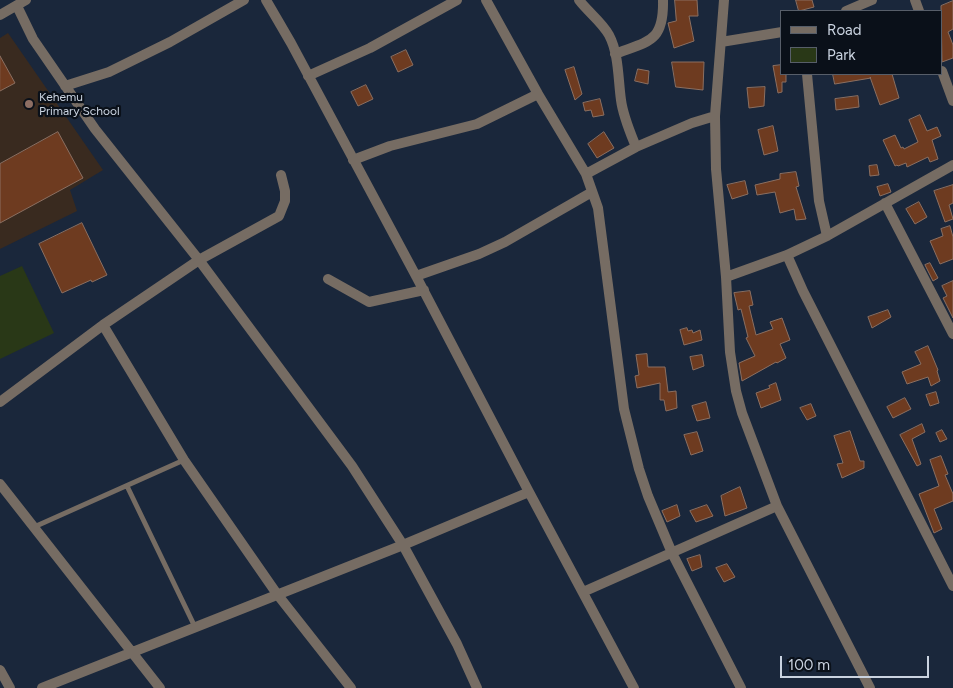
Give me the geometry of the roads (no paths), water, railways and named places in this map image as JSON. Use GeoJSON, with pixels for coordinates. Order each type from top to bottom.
{"type":"FeatureCollection","features":[{"type":"Feature","properties":{"kind":"street"},"geometry":{"type":"LineString","coordinates":[[0,16],[26,0]]}},
{"type":"Feature","properties":{"kind":"street"},"geometry":{"type":"LineString","coordinates":[[65,86],[109,72],[170,42],[244,0]]}},
{"type":"Feature","properties":{"kind":"street"},"geometry":{"type":"LineString","coordinates":[[266,0],[424,290],[634,688]]}},
{"type":"Feature","properties":{"kind":"street"},"geometry":{"type":"LineString","coordinates":[[308,76],[370,48],[457,0]]}},
{"type":"Feature","properties":{"kind":"street"},"geometry":{"type":"LineString","coordinates":[[486,0],[538,94],[586,174],[598,208],[602,228],[624,409],[630,439],[648,496],[672,553],[741,688]]}},
{"type":"Feature","properties":{"kind":"street"},"geometry":{"type":"LineString","coordinates":[[579,0],[608,35],[615,54],[621,102],[636,147]]}},
{"type":"Feature","properties":{"kind":"street"},"geometry":{"type":"LineString","coordinates":[[615,54],[654,38],[660,28],[662,0]]}},
{"type":"Feature","properties":{"kind":"street"},"geometry":{"type":"LineString","coordinates":[[724,0],[715,116],[716,169],[726,277],[730,352],[736,391],[742,413],[777,506],[870,688]]}},
{"type":"Feature","properties":{"kind":"street"},"geometry":{"type":"LineString","coordinates":[[848,10],[872,0]]}},
{"type":"Feature","properties":{"kind":"street"},"geometry":{"type":"LineString","coordinates":[[16,6],[34,39],[95,129],[199,260],[352,466],[403,545],[457,644],[477,688]]}},
{"type":"Feature","properties":{"kind":"street"},"geometry":{"type":"LineString","coordinates":[[721,42],[780,32]]}},
{"type":"Feature","properties":{"kind":"street"},"geometry":{"type":"LineString","coordinates":[[943,74],[953,101]]}},
{"type":"Feature","properties":{"kind":"street"},"geometry":{"type":"LineString","coordinates":[[807,75],[819,201],[827,236]]}},
{"type":"Feature","properties":{"kind":"street"},"geometry":{"type":"LineString","coordinates":[[353,160],[390,146],[477,124],[538,94]]}},
{"type":"Feature","properties":{"kind":"street"},"geometry":{"type":"LineString","coordinates":[[586,174],[636,147],[692,123],[715,116]]}},
{"type":"Feature","properties":{"kind":"street"},"geometry":{"type":"LineString","coordinates":[[726,277],[787,255],[827,236],[953,165]]}},
{"type":"Feature","properties":{"kind":"street"},"geometry":{"type":"LineString","coordinates":[[0,402],[103,325],[199,260],[279,216],[285,201],[285,191],[281,175]]}},
{"type":"Feature","properties":{"kind":"street"},"geometry":{"type":"LineString","coordinates":[[416,276],[479,254],[505,242],[592,192]]}},
{"type":"Feature","properties":{"kind":"street"},"geometry":{"type":"LineString","coordinates":[[885,203],[953,334]]}},
{"type":"Feature","properties":{"kind":"street"},"geometry":{"type":"LineString","coordinates":[[787,255],[803,291],[953,586]]}},
{"type":"Feature","properties":{"kind":"street"},"geometry":{"type":"LineString","coordinates":[[328,279],[369,302],[424,290]]}},
{"type":"Feature","properties":{"kind":"street"},"geometry":{"type":"LineString","coordinates":[[103,325],[184,460],[277,594],[351,688]]}},
{"type":"Feature","properties":{"kind":"street"},"geometry":{"type":"LineString","coordinates":[[0,484],[160,688]]}},
{"type":"Feature","properties":{"kind":"street"},"geometry":{"type":"LineString","coordinates":[[42,688],[403,545],[529,492]]}},
{"type":"Feature","properties":{"kind":"street"},"geometry":{"type":"LineString","coordinates":[[584,592],[777,506]]}},
{"type":"Feature","properties":{"kind":"street"},"geometry":{"type":"LineString","coordinates":[[0,670],[10,688]]}},
{"type":"Feature","properties":{"kind":"lane"},"geometry":{"type":"LineString","coordinates":[[34,527],[184,460]]}},
{"type":"Feature","properties":{"kind":"lane"},"geometry":{"type":"LineString","coordinates":[[127,486],[195,627]]}},
{"type":"Feature","properties":{"kind":"place","name":"Kehemu Primary School"},"geometry":{"type":"Point","coordinates":[29,104]}}]}
